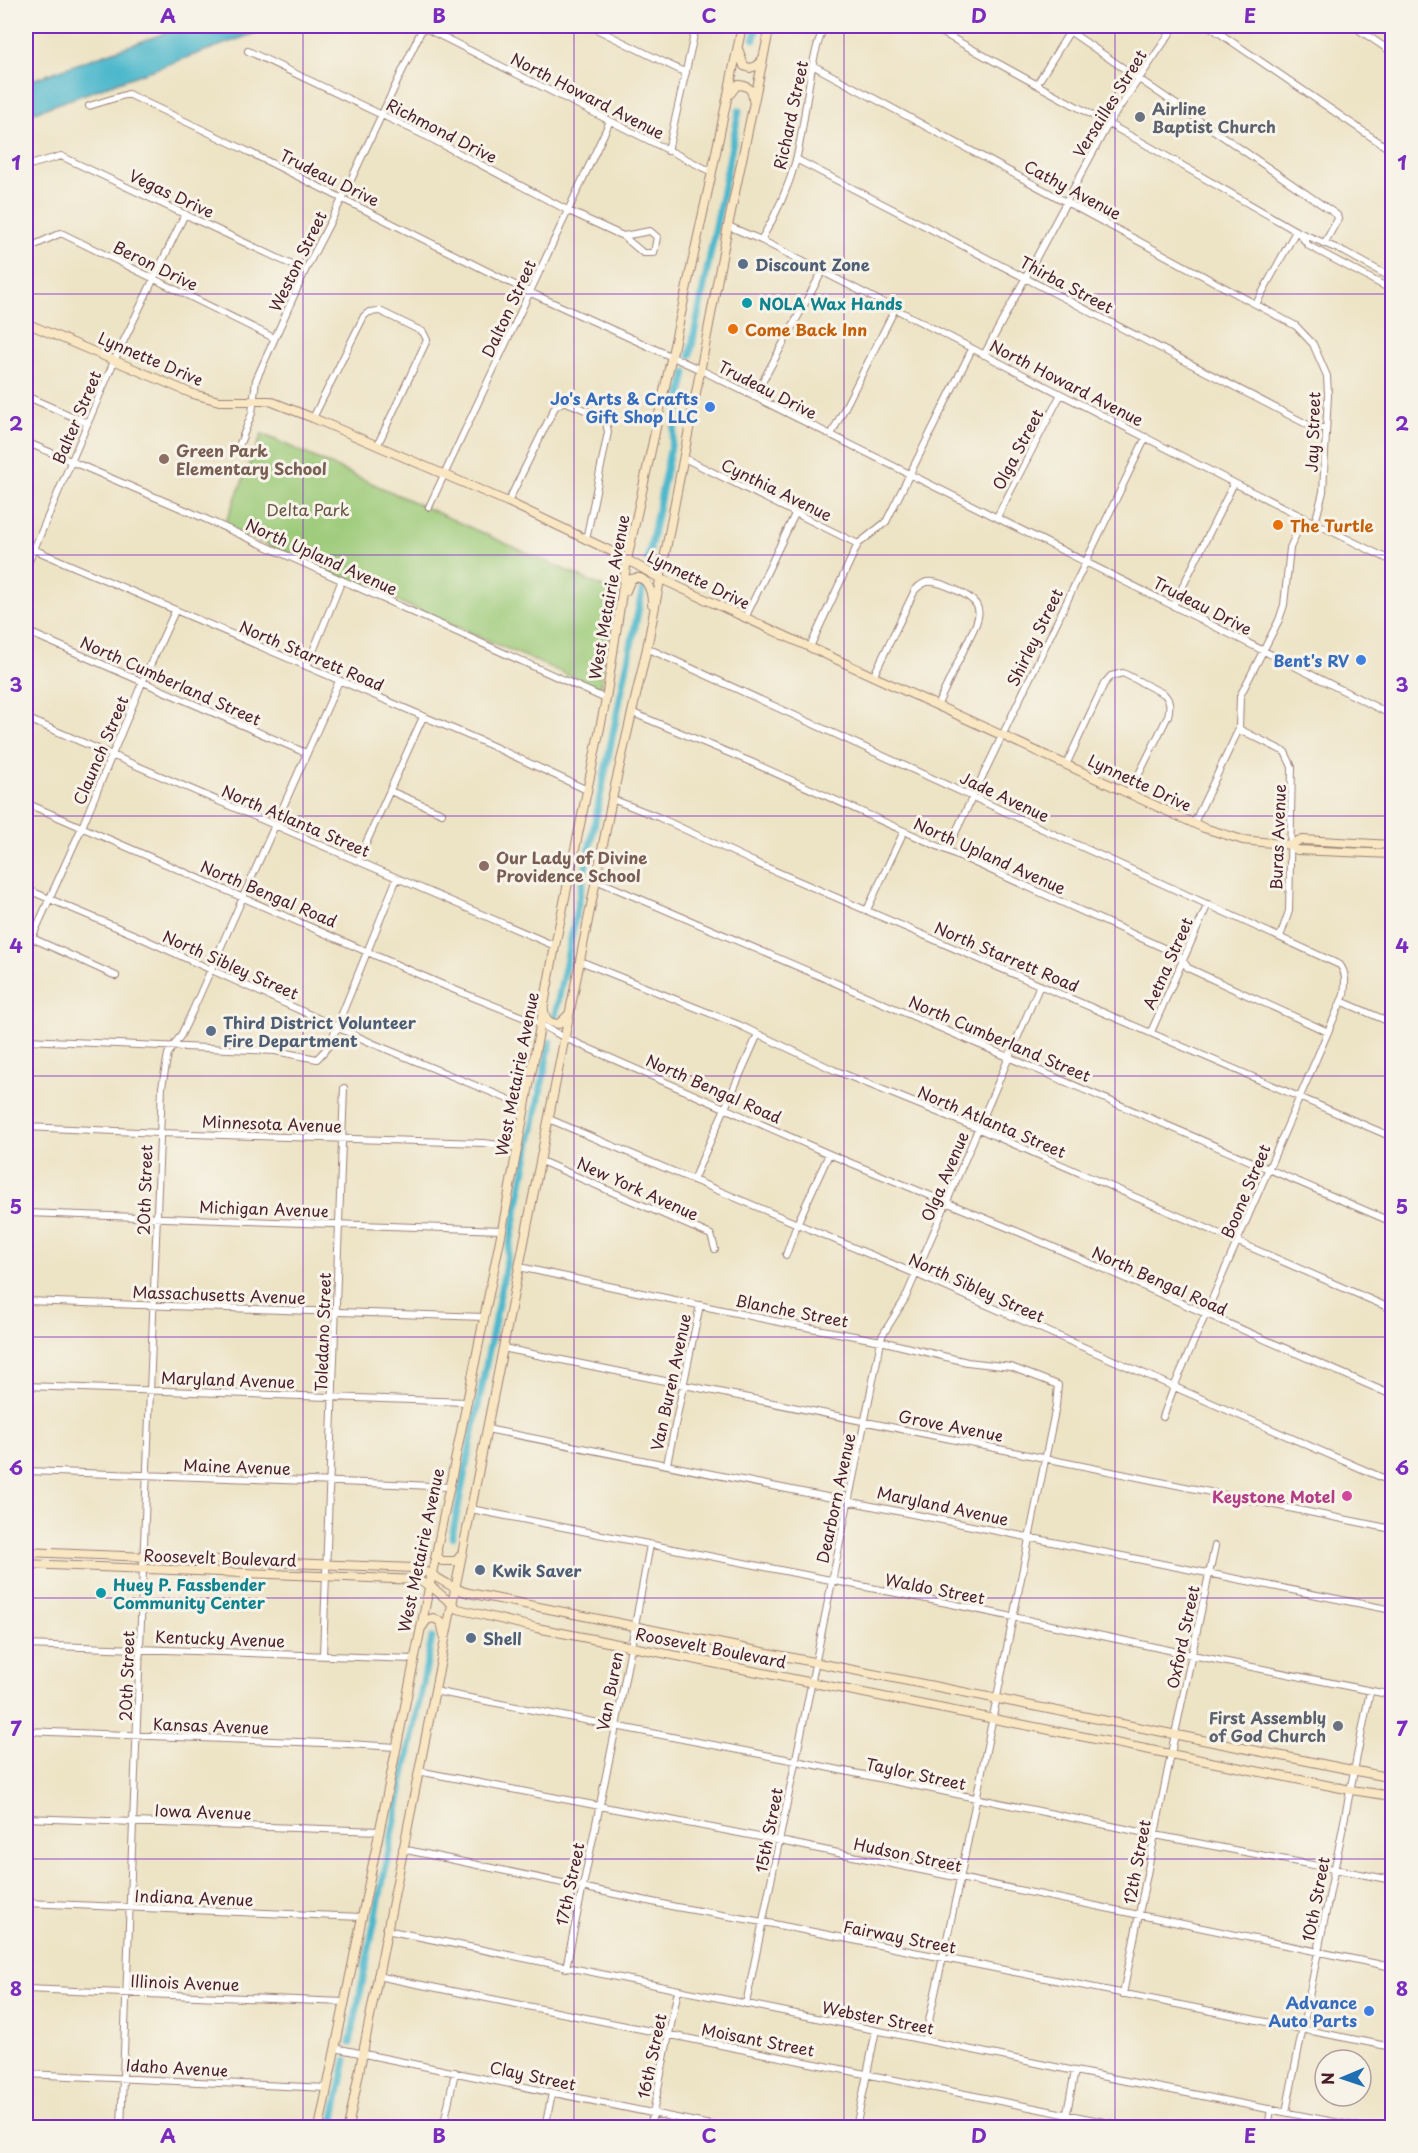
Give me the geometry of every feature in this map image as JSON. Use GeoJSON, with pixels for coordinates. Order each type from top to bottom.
{"type":"FeatureCollection","features":[{"type":"Feature","properties":{"kind":"main road","name":"West Metairie Avenue"},"geometry":{"type":"LineString","coordinates":[[319,2127],[502,1230],[555,946],[606,699],[627,560],[742,26]]}},
{"type":"Feature","properties":{"kind":"main road"},"geometry":{"type":"LineString","coordinates":[[348,2127],[612,799],[653,619],[728,226],[770,26]]}},
{"type":"Feature","properties":{"kind":"main road"},"geometry":{"type":"LineString","coordinates":[[739,42],[739,56],[744,66],[750,68],[757,66],[763,58]]}},
{"type":"Feature","properties":{"kind":"main road"},"geometry":{"type":"LineString","coordinates":[[728,97],[736,85],[743,85],[753,94],[753,107]]}},
{"type":"Feature","properties":{"kind":"main road","name":"Lynnette Drive"},"geometry":{"type":"LineString","coordinates":[[26,322],[193,394],[219,401],[274,402],[378,444],[508,502],[659,578],[745,618],[1194,823],[1243,840],[1291,845],[1297,850],[1392,854]]}},
{"type":"Feature","properties":{"kind":"main road"},"geometry":{"type":"LineString","coordinates":[[620,602],[631,579],[642,578],[648,585],[652,596],[653,619]]}},
{"type":"Feature","properties":{"kind":"main road","name":"Lynnette Drive"},"geometry":{"type":"LineString","coordinates":[[1291,845],[1297,840],[1392,845]]}},
{"type":"Feature","properties":{"kind":"main road"},"geometry":{"type":"LineString","coordinates":[[544,1004],[547,1020],[551,1023],[559,1024],[569,1014]]}},
{"type":"Feature","properties":{"kind":"main road"},"geometry":{"type":"LineString","coordinates":[[436,1547],[438,1557],[442,1561],[456,1561],[462,1555]]}},
{"type":"Feature","properties":{"kind":"main road","name":"Roosevelt Boulevard"},"geometry":{"type":"LineString","coordinates":[[26,1552],[408,1568],[431,1573],[455,1590],[1392,1778]]}},
{"type":"Feature","properties":{"kind":"main road","name":"Roosevelt Boulevard"},"geometry":{"type":"LineString","coordinates":[[26,1564],[413,1580],[428,1585],[452,1605],[462,1610],[507,1621],[1351,1790],[1392,1796]]}},
{"type":"Feature","properties":{"kind":"main road"},"geometry":{"type":"LineString","coordinates":[[419,1632],[428,1620],[438,1619],[444,1628],[445,1641]]}},
{"type":"Feature","properties":{"kind":"street","name":"Weston Street"},"geometry":{"type":"LineString","coordinates":[[240,446],[252,413],[256,380],[274,338],[424,26]]}},
{"type":"Feature","properties":{"kind":"street","name":"North Howard Avenue"},"geometry":{"type":"LineString","coordinates":[[424,26],[712,172]]}},
{"type":"Feature","properties":{"kind":"street"},"geometry":{"type":"LineString","coordinates":[[590,26],[686,73]]}},
{"type":"Feature","properties":{"kind":"street"},"geometry":{"type":"LineString","coordinates":[[668,151],[696,26]]}},
{"type":"Feature","properties":{"kind":"street","name":"Richard Street"},"geometry":{"type":"LineString","coordinates":[[761,240],[779,206],[796,159],[824,26]]}},
{"type":"Feature","properties":{"kind":"street"},"geometry":{"type":"LineString","coordinates":[[930,26],[1296,231],[1345,252],[1392,278]]}},
{"type":"Feature","properties":{"kind":"street"},"geometry":{"type":"LineString","coordinates":[[1062,26],[1338,217],[1324,244]]}},
{"type":"Feature","properties":{"kind":"street","name":"Versailles Street"},"geometry":{"type":"LineString","coordinates":[[984,355],[1108,124],[1175,26]]}},
{"type":"Feature","properties":{"kind":"street"},"geometry":{"type":"LineString","coordinates":[[1209,26],[1392,150]]}},
{"type":"Feature","properties":{"kind":"street"},"geometry":{"type":"LineString","coordinates":[[1353,26],[1392,51]]}},
{"type":"Feature","properties":{"kind":"street"},"geometry":{"type":"LineString","coordinates":[[1037,84],[1070,31]]}},
{"type":"Feature","properties":{"kind":"street","name":"Richmond Drive"},"geometry":{"type":"LineString","coordinates":[[248,51],[430,138],[569,211],[623,236],[643,253],[654,253],[657,237],[650,231],[623,236]]}},
{"type":"Feature","properties":{"kind":"street","name":"Cathy Avenue"},"geometry":{"type":"LineString","coordinates":[[814,66],[1296,326],[1313,344]]}},
{"type":"Feature","properties":{"kind":"street","name":"Trudeau Drive"},"geometry":{"type":"LineString","coordinates":[[89,106],[128,94],[531,293],[700,370],[1392,715]]}},
{"type":"Feature","properties":{"kind":"street","name":"Dalton Street"},"geometry":{"type":"LineString","coordinates":[[429,507],[610,121]]}},
{"type":"Feature","properties":{"kind":"street","name":"Vegas Drive"},"geometry":{"type":"LineString","coordinates":[[26,166],[61,156],[305,271]]}},
{"type":"Feature","properties":{"kind":"street","name":"Thirba Street"},"geometry":{"type":"LineString","coordinates":[[796,159],[1314,428],[1326,428]]}},
{"type":"Feature","properties":{"kind":"street","name":"Balter Street"},"geometry":{"type":"LineString","coordinates":[[26,568],[115,359],[185,214]]}},
{"type":"Feature","properties":{"kind":"street","name":"North Howard Avenue"},"geometry":{"type":"LineString","coordinates":[[728,226],[761,240],[1234,483],[1392,561]]}},
{"type":"Feature","properties":{"kind":"street"},"geometry":{"type":"LineString","coordinates":[[1296,231],[1309,246],[1392,290]]}},
{"type":"Feature","properties":{"kind":"street"},"geometry":{"type":"LineString","coordinates":[[1256,304],[1296,231]]}},
{"type":"Feature","properties":{"kind":"street","name":"Beron Drive"},"geometry":{"type":"LineString","coordinates":[[26,249],[61,233],[274,338]]}},
{"type":"Feature","properties":{"kind":"street"},"geometry":{"type":"LineString","coordinates":[[754,397],[822,272]]}},
{"type":"Feature","properties":{"kind":"street"},"geometry":{"type":"LineString","coordinates":[[831,435],[895,309]]}},
{"type":"Feature","properties":{"kind":"street"},"geometry":{"type":"LineString","coordinates":[[313,418],[364,316],[369,312],[380,311],[423,332],[427,340],[378,444]]}},
{"type":"Feature","properties":{"kind":"street","name":"Jay Street"},"geometry":{"type":"LineString","coordinates":[[1313,344],[1327,376],[1328,395],[1323,492],[1315,523]]}},
{"type":"Feature","properties":{"kind":"street"},"geometry":{"type":"LineString","coordinates":[[810,647],[858,544],[886,522],[972,349]]}},
{"type":"Feature","properties":{"kind":"street","name":"Olga Street"},"geometry":{"type":"LineString","coordinates":[[997,517],[1060,394]]}},
{"type":"Feature","properties":{"kind":"street"},"geometry":{"type":"LineString","coordinates":[[26,396],[87,423]]}},
{"type":"Feature","properties":{"kind":"street"},"geometry":{"type":"LineString","coordinates":[[508,502],[555,407],[564,401],[602,417],[606,422],[608,432],[586,540]]}},
{"type":"Feature","properties":{"kind":"street","name":"Shirley Street"},"geometry":{"type":"LineString","coordinates":[[947,850],[1146,437]]}},
{"type":"Feature","properties":{"kind":"street","name":"North Upland Avenue"},"geometry":{"type":"LineString","coordinates":[[26,442],[190,512],[606,699]]}},
{"type":"Feature","properties":{"kind":"street","name":"Cynthia Avenue"},"geometry":{"type":"LineString","coordinates":[[684,458],[858,544]]}},
{"type":"Feature","properties":{"kind":"street"},"geometry":{"type":"LineString","coordinates":[[1173,606],[1234,483]]}},
{"type":"Feature","properties":{"kind":"street"},"geometry":{"type":"LineString","coordinates":[[745,618],[795,514]]}},
{"type":"Feature","properties":{"kind":"street"},"geometry":{"type":"LineString","coordinates":[[1194,823],[1239,729],[1240,696],[1284,605],[1290,548],[1303,518]]}},
{"type":"Feature","properties":{"kind":"street","name":"North Starrett Road"},"geometry":{"type":"LineString","coordinates":[[26,546],[307,666],[587,790]]}},
{"type":"Feature","properties":{"kind":"street"},"geometry":{"type":"LineString","coordinates":[[307,666],[342,580]]}},
{"type":"Feature","properties":{"kind":"street"},"geometry":{"type":"LineString","coordinates":[[873,677],[915,590],[929,581],[942,584],[970,598],[976,604],[979,614],[938,706]]}},
{"type":"Feature","properties":{"kind":"street","name":"Claunch Street"},"geometry":{"type":"LineString","coordinates":[[26,951],[82,827],[142,683],[176,611]]}},
{"type":"Feature","properties":{"kind":"street","name":"North Cumberland Street"},"geometry":{"type":"LineString","coordinates":[[26,631],[306,753]]}},
{"type":"Feature","properties":{"kind":"street","name":"Jade Avenue"},"geometry":{"type":"LineString","coordinates":[[647,648],[1340,965],[1345,975]]}},
{"type":"Feature","properties":{"kind":"street"},"geometry":{"type":"LineString","coordinates":[[1066,765],[1104,684],[1111,676],[1123,673],[1164,694],[1170,706],[1168,716],[1129,794]]}},
{"type":"Feature","properties":{"kind":"street","name":"20th Street"},"geometry":{"type":"LineString","coordinates":[[121,2127],[162,1087],[168,1054],[181,1035],[339,681]]}},
{"type":"Feature","properties":{"kind":"street","name":"North Upland Avenue"},"geometry":{"type":"LineString","coordinates":[[633,713],[751,762],[1179,955],[1188,968],[1328,1032]]}},
{"type":"Feature","properties":{"kind":"street"},"geometry":{"type":"LineString","coordinates":[[358,861],[423,717]]}},
{"type":"Feature","properties":{"kind":"street","name":"North Atlanta Street"},"geometry":{"type":"LineString","coordinates":[[26,718],[555,946]]}},
{"type":"Feature","properties":{"kind":"street","name":"Buras Avenue"},"geometry":{"type":"LineString","coordinates":[[1239,729],[1285,752],[1292,767],[1288,911],[1280,938]]}},
{"type":"Feature","properties":{"kind":"street"},"geometry":{"type":"LineString","coordinates":[[390,791],[442,813]]}},
{"type":"Feature","properties":{"kind":"street","name":"North Starrett Road"},"geometry":{"type":"LineString","coordinates":[[612,799],[1392,1137]]}},
{"type":"Feature","properties":{"kind":"street","name":"North Bengal Road"},"geometry":{"type":"LineString","coordinates":[[26,803],[368,950],[450,988],[540,1024],[565,1038],[829,1154],[948,1202],[1392,1395]]}},
{"type":"Feature","properties":{"kind":"street"},"geometry":{"type":"LineString","coordinates":[[867,910],[904,831]]}},
{"type":"Feature","properties":{"kind":"street"},"geometry":{"type":"LineString","coordinates":[[26,1040],[275,1050],[316,1059],[329,1046],[397,878]]}},
{"type":"Feature","properties":{"kind":"street","name":"North Cumberland Street"},"geometry":{"type":"LineString","coordinates":[[596,880],[1392,1222]]}},
{"type":"Feature","properties":{"kind":"street","name":"North Sibley Street"},"geometry":{"type":"LineString","coordinates":[[26,889],[525,1106]]}},
{"type":"Feature","properties":{"kind":"street","name":"Aetna Street"},"geometry":{"type":"LineString","coordinates":[[1151,1032],[1208,904]]}},
{"type":"Feature","properties":{"kind":"street"},"geometry":{"type":"LineString","coordinates":[[32,938],[116,976]]}},
{"type":"Feature","properties":{"kind":"street","name":"North Atlanta Street"},"geometry":{"type":"LineString","coordinates":[[580,961],[758,1034],[834,1070],[979,1129],[1392,1309]]}},
{"type":"Feature","properties":{"kind":"street","name":"Boone Street"},"geometry":{"type":"LineString","coordinates":[[1163,1417],[1344,995],[1345,975]]}},
{"type":"Feature","properties":{"kind":"street","name":"Olga Avenue"},"geometry":{"type":"LineString","coordinates":[[881,1341],[916,1275],[1040,985]]}},
{"type":"Feature","properties":{"kind":"street"},"geometry":{"type":"LineString","coordinates":[[1341,1000],[1392,1023]]}},
{"type":"Feature","properties":{"kind":"street"},"geometry":{"type":"LineString","coordinates":[[693,1180],[758,1034]]}},
{"type":"Feature","properties":{"kind":"street","name":"Toledano Street"},"geometry":{"type":"LineString","coordinates":[[323,1655],[344,1088]]}},
{"type":"Feature","properties":{"kind":"street","name":"North Sibley Street"},"geometry":{"type":"LineString","coordinates":[[549,1119],[916,1275],[1392,1482]]}},
{"type":"Feature","properties":{"kind":"street","name":"Minnesota Avenue"},"geometry":{"type":"LineString","coordinates":[[26,1127],[483,1143],[517,1147]]}},
{"type":"Feature","properties":{"kind":"street"},"geometry":{"type":"LineString","coordinates":[[786,1255],[797,1224],[829,1154]]}},
{"type":"Feature","properties":{"kind":"street","name":"New York Avenue"},"geometry":{"type":"LineString","coordinates":[[541,1161],[711,1235],[715,1249]]}},
{"type":"Feature","properties":{"kind":"street","name":"Michigan Avenue"},"geometry":{"type":"LineString","coordinates":[[26,1213],[502,1230]]}},
{"type":"Feature","properties":{"kind":"street","name":"Blanche Street"},"geometry":{"type":"LineString","coordinates":[[519,1267],[774,1321],[881,1341],[967,1362],[1011,1367],[1058,1385],[1045,1458]]}},
{"type":"Feature","properties":{"kind":"street","name":"Massachusetts Avenue"},"geometry":{"type":"LineString","coordinates":[[26,1301],[484,1317]]}},
{"type":"Feature","properties":{"kind":"street","name":"Van Buren Avenue"},"geometry":{"type":"LineString","coordinates":[[667,1464],[700,1305]]}},
{"type":"Feature","properties":{"kind":"street","name":"Dearborn Avenue"},"geometry":{"type":"LineString","coordinates":[[815,1662],[881,1341]]}},
{"type":"Feature","properties":{"kind":"street","name":"Grove Avenue"},"geometry":{"type":"LineString","coordinates":[[503,1348],[1392,1529]]}},
{"type":"Feature","properties":{"kind":"street","name":"Maryland Avenue"},"geometry":{"type":"LineString","coordinates":[[26,1386],[466,1401]]}},
{"type":"Feature","properties":{"kind":"street","name":"Maryland Avenue"},"geometry":{"type":"LineString","coordinates":[[487,1429],[1392,1610]]}},
{"type":"Feature","properties":{"kind":"street"},"geometry":{"type":"LineString","coordinates":[[925,2039],[960,1879],[1045,1458]]}},
{"type":"Feature","properties":{"kind":"street","name":"Maine Avenue"},"geometry":{"type":"LineString","coordinates":[[26,1471],[448,1488]]}},
{"type":"Feature","properties":{"kind":"street","name":"Waldo Street"},"geometry":{"type":"LineString","coordinates":[[471,1509],[1392,1695]]}},
{"type":"Feature","properties":{"kind":"street","name":"Van Buren"},"geometry":{"type":"LineString","coordinates":[[600,1806],[650,1545]]}},
{"type":"Feature","properties":{"kind":"street","name":"Oxford Street"},"geometry":{"type":"LineString","coordinates":[[1175,1734],[1215,1546]]}},
{"type":"Feature","properties":{"kind":"street","name":"Kentucky Avenue"},"geometry":{"type":"LineString","coordinates":[[26,1644],[414,1659]]}},
{"type":"Feature","properties":{"kind":"street","name":"15th Street"},"geometry":{"type":"LineString","coordinates":[[746,2004],[815,1662]]}},
{"type":"Feature","properties":{"kind":"street","name":"Taylor Street"},"geometry":{"type":"LineString","coordinates":[[434,1691],[796,1761],[1335,1871],[1392,1880]]}},
{"type":"Feature","properties":{"kind":"street","name":"10th Street"},"geometry":{"type":"LineString","coordinates":[[1286,2112],[1370,1691]]}},
{"type":"Feature","properties":{"kind":"street","name":"Kansas Avenue"},"geometry":{"type":"LineString","coordinates":[[26,1731],[396,1747]]}},
{"type":"Feature","properties":{"kind":"street","name":"12th Street"},"geometry":{"type":"LineString","coordinates":[[1123,1994],[1175,1734]]}},
{"type":"Feature","properties":{"kind":"street","name":"Hudson Street"},"geometry":{"type":"LineString","coordinates":[[418,1771],[780,1841],[1392,1967]]}},
{"type":"Feature","properties":{"kind":"street","name":"17th Street"},"geometry":{"type":"LineString","coordinates":[[566,1968],[600,1806]]}},
{"type":"Feature","properties":{"kind":"street","name":"Iowa Avenue"},"geometry":{"type":"LineString","coordinates":[[26,1818],[379,1831]]}},
{"type":"Feature","properties":{"kind":"street","name":"Fairway Street"},"geometry":{"type":"LineString","coordinates":[[402,1849],[676,1907],[763,1922],[1392,2047]]}},
{"type":"Feature","properties":{"kind":"street","name":"Indiana Avenue"},"geometry":{"type":"LineString","coordinates":[[26,1903],[362,1917]]}},
{"type":"Feature","properties":{"kind":"street","name":"Webster Street"},"geometry":{"type":"LineString","coordinates":[[386,1930],[1075,2071],[1365,2127]]}},
{"type":"Feature","properties":{"kind":"street","name":"Moisant Street"},"geometry":{"type":"LineString","coordinates":[[377,1976],[1134,2127]]}},
{"type":"Feature","properties":{"kind":"street","name":"Illinois Avenue"},"geometry":{"type":"LineString","coordinates":[[26,1989],[344,2002]]}},
{"type":"Feature","properties":{"kind":"street","name":"16th Street"},"geometry":{"type":"LineString","coordinates":[[650,2127],[678,1990]]}},
{"type":"Feature","properties":{"kind":"street"},"geometry":{"type":"LineString","coordinates":[[856,2127],[876,2030]]}},
{"type":"Feature","properties":{"kind":"street","name":"Clay Street"},"geometry":{"type":"LineString","coordinates":[[335,2048],[725,2127]]}},
{"type":"Feature","properties":{"kind":"street"},"geometry":{"type":"LineString","coordinates":[[1064,2127],[1075,2071]]}},
{"type":"Feature","properties":{"kind":"street"},"geometry":{"type":"LineString","coordinates":[[443,2127],[455,2072]]}},
{"type":"Feature","properties":{"kind":"street","name":"Idaho Avenue"},"geometry":{"type":"LineString","coordinates":[[26,2074],[327,2088]]}},
{"type":"Feature","properties":{"kind":"street"},"geometry":{"type":"LineString","coordinates":[[545,2127],[552,2093]]}},
{"type":"Feature","properties":{"kind":"street"},"geometry":{"type":"LineString","coordinates":[[1268,2127],[1271,2109]]}},
{"type":"Feature","properties":{"kind":"green space","name":"Delta Park"},"geometry":{"type":"Polygon","coordinates":[[[262,434],[614,592],[600,689],[224,526],[262,434]]]}},
{"type":"Feature","properties":{"kind":"water"},"geometry":{"type":"Polygon","coordinates":[[[185,26],[275,26],[26,115],[26,82],[185,26]]]}},
{"type":"Feature","properties":{"kind":"waterway"},"geometry":{"type":"LineString","coordinates":[[754,39],[757,26]]}},
{"type":"Feature","properties":{"kind":"waterway"},"geometry":{"type":"LineString","coordinates":[[690,355],[739,111]]}},
{"type":"Feature","properties":{"kind":"waterway"},"geometry":{"type":"LineString","coordinates":[[648,559],[686,372]]}},
{"type":"Feature","properties":{"kind":"waterway"},"geometry":{"type":"LineString","coordinates":[[555,1016],[643,587]]}},
{"type":"Feature","properties":{"kind":"waterway"},"geometry":{"type":"LineString","coordinates":[[452,1537],[550,1042]]}},
{"type":"Feature","properties":{"kind":"waterway"},"geometry":{"type":"LineString","coordinates":[[350,2043],[432,1638]]}},
{"type":"Feature","properties":{"kind":"waterway"},"geometry":{"type":"LineString","coordinates":[[332,2128],[346,2060]]}},
{"type":"Feature","properties":{"kind":"place","name":"Airline Baptist Church"},"geometry":{"type":"Point","coordinates":[1140,117]}},
{"type":"Feature","properties":{"kind":"place","name":"Discount Zone"},"geometry":{"type":"Point","coordinates":[743,264]}},
{"type":"Feature","properties":{"kind":"place","name":"NOLA Wax Hands"},"geometry":{"type":"Point","coordinates":[747,303]}},
{"type":"Feature","properties":{"kind":"place","name":"Come Back Inn"},"geometry":{"type":"Point","coordinates":[733,329]}},
{"type":"Feature","properties":{"kind":"place","name":"Jo's Arts & Crafts Gift Shop LLC"},"geometry":{"type":"Point","coordinates":[710,407]}},
{"type":"Feature","properties":{"kind":"place","name":"Green Park Elementary School"},"geometry":{"type":"Point","coordinates":[164,459]}},
{"type":"Feature","properties":{"kind":"place","name":"The Turtle"},"geometry":{"type":"Point","coordinates":[1278,525]}},
{"type":"Feature","properties":{"kind":"place","name":"Bent's RV"},"geometry":{"type":"Point","coordinates":[1361,660]}},
{"type":"Feature","properties":{"kind":"place","name":"Our Lady of Divine Providence School"},"geometry":{"type":"Point","coordinates":[484,866]}},
{"type":"Feature","properties":{"kind":"place","name":"Third District Volunteer Fire Department"},"geometry":{"type":"Point","coordinates":[211,1031]}},
{"type":"Feature","properties":{"kind":"place","name":"Keystone Motel"},"geometry":{"type":"Point","coordinates":[1347,1496]}},
{"type":"Feature","properties":{"kind":"place","name":"Kwik Saver"},"geometry":{"type":"Point","coordinates":[480,1570]}},
{"type":"Feature","properties":{"kind":"place","name":"Huey P. Fassbender Community Center"},"geometry":{"type":"Point","coordinates":[101,1593]}},
{"type":"Feature","properties":{"kind":"place","name":"Shell"},"geometry":{"type":"Point","coordinates":[471,1638]}},
{"type":"Feature","properties":{"kind":"place","name":"First Assembly of God Church"},"geometry":{"type":"Point","coordinates":[1338,1726]}},
{"type":"Feature","properties":{"kind":"place","name":"Advance Auto Parts"},"geometry":{"type":"Point","coordinates":[1369,2011]}}]}
